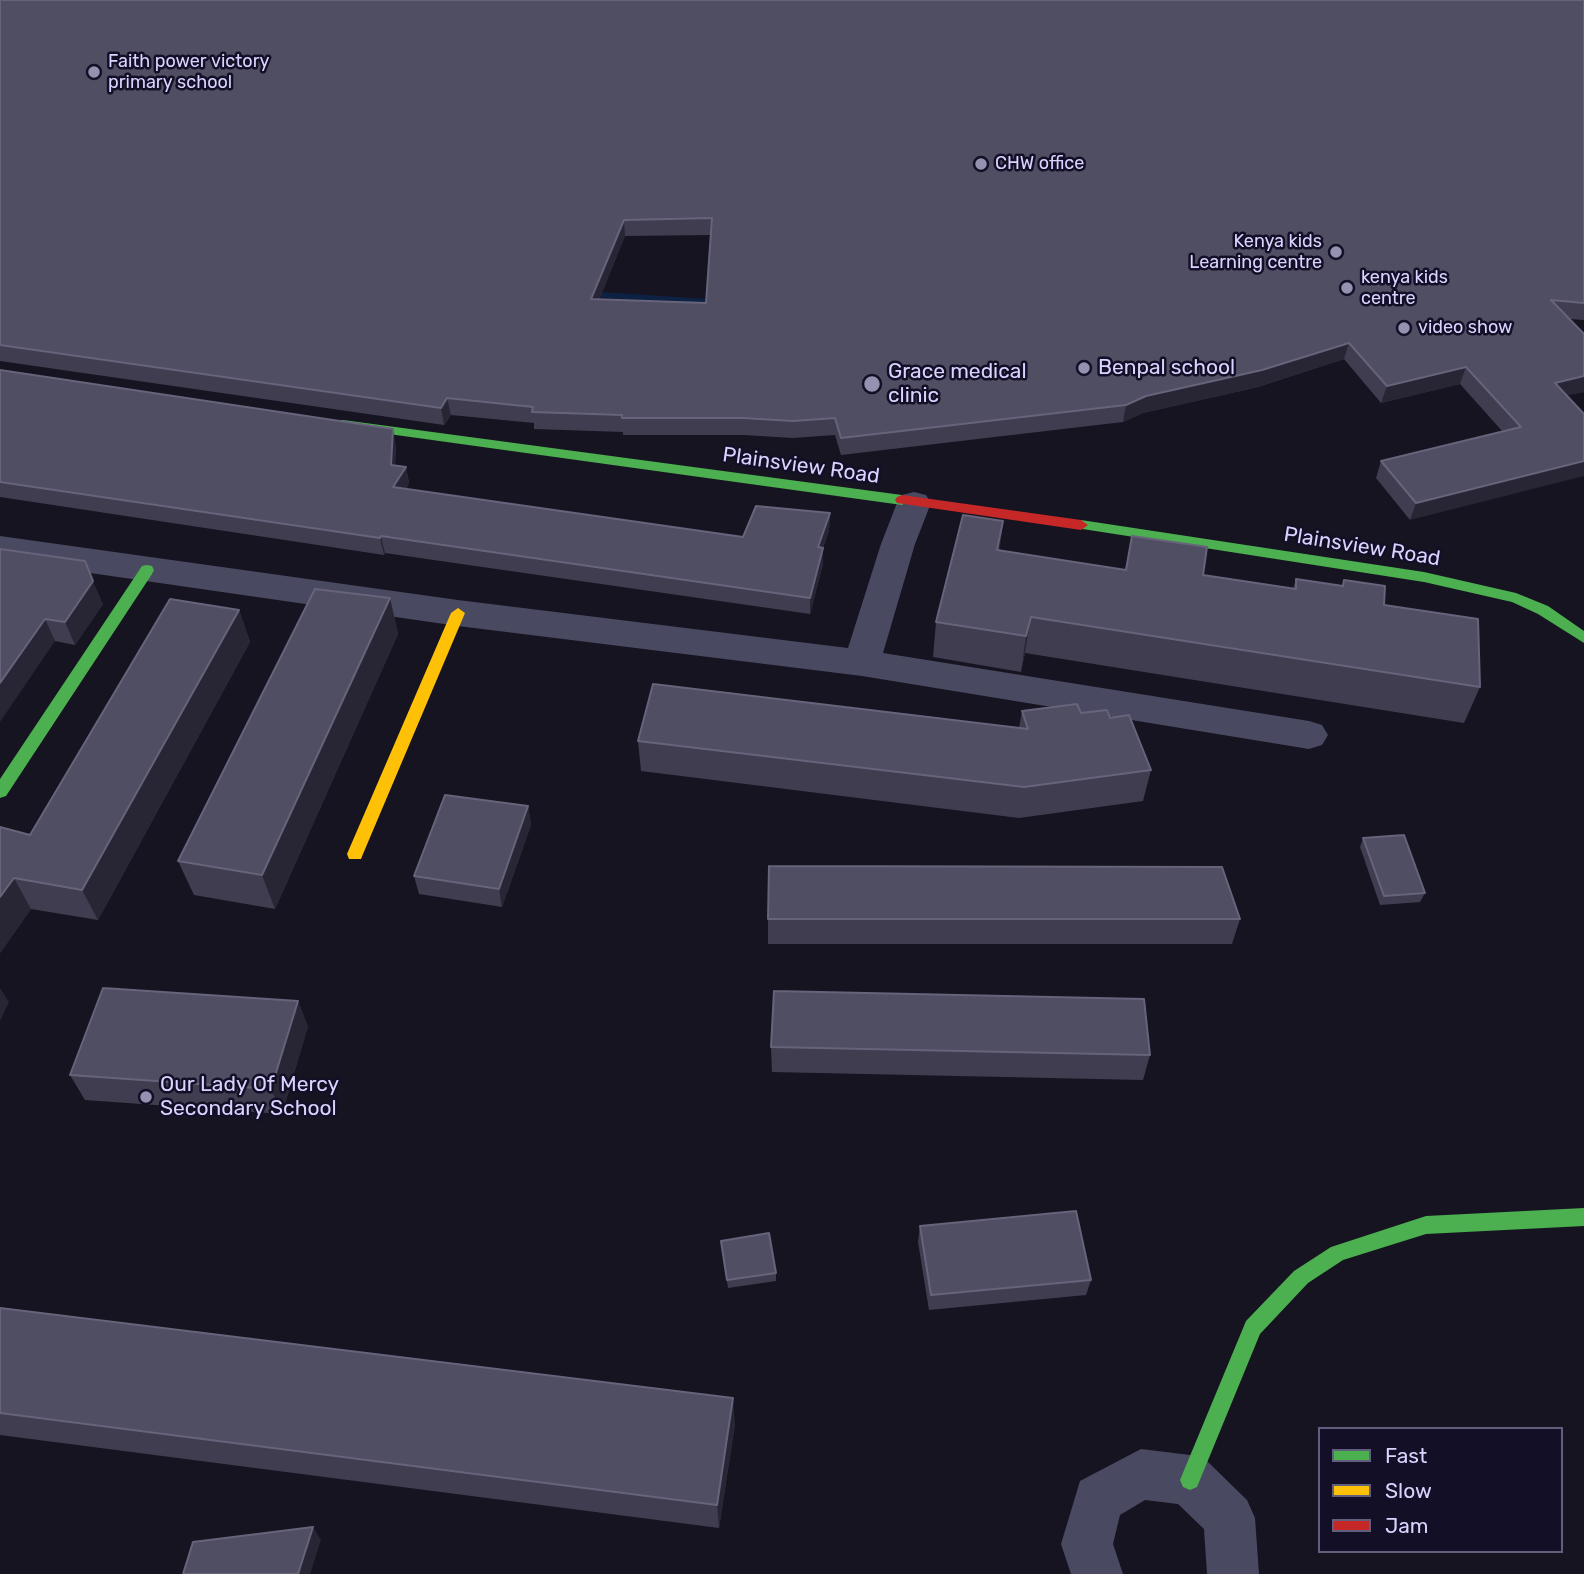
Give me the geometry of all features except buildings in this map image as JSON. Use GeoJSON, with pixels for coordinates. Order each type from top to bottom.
{"type":"FeatureCollection","features":[{"type":"Feature","properties":{"kind":"street","name":"Plainsview Road"},"geometry":{"type":"LineString","coordinates":[[326,421],[1087,526],[1424,577],[1516,598],[1543,610],[1584,638]]}},
{"type":"Feature","properties":{"kind":"street"},"geometry":{"type":"LineString","coordinates":[[862,663],[898,544],[914,502]]}},
{"type":"Feature","properties":{"kind":"street"},"geometry":{"type":"LineString","coordinates":[[0,548],[458,613],[862,663],[1309,735]]}},
{"type":"Feature","properties":{"kind":"street"},"geometry":{"type":"LineString","coordinates":[[0,792],[147,570]]}},
{"type":"Feature","properties":{"kind":"street"},"geometry":{"type":"LineString","coordinates":[[355,854],[458,613]]}},
{"type":"Feature","properties":{"kind":"street"},"geometry":{"type":"LineString","coordinates":[[1190,1480],[1253,1328],[1301,1277],[1338,1253],[1426,1225],[1584,1217]]}},
{"type":"Feature","properties":{"kind":"street"},"geometry":{"type":"LineString","coordinates":[[1097,1574],[1087,1544],[1098,1499],[1141,1474],[1190,1480],[1229,1518],[1233,1574]]}},
{"type":"Feature","properties":{"kind":"waterway"},"geometry":{"type":"LineString","coordinates":[[584,294],[724,303]]}},
{"type":"Feature","properties":{"kind":"traffic: fast"},"geometry":{"type":"LineString","coordinates":[[343,424],[902,500]]}},
{"type":"Feature","properties":{"kind":"traffic: fast"},"geometry":{"type":"LineString","coordinates":[[1081,525],[1424,577],[1516,598],[1543,610],[1584,638]]}},
{"type":"Feature","properties":{"kind":"traffic: fast"},"geometry":{"type":"LineString","coordinates":[[0,792],[147,570]]}},
{"type":"Feature","properties":{"kind":"traffic: fast"},"geometry":{"type":"LineString","coordinates":[[1190,1480],[1253,1328],[1301,1277],[1338,1253],[1426,1225],[1584,1217]]}},
{"type":"Feature","properties":{"kind":"traffic: slow"},"geometry":{"type":"LineString","coordinates":[[355,854],[458,613]]}},
{"type":"Feature","properties":{"kind":"traffic: jam"},"geometry":{"type":"LineString","coordinates":[[902,500],[1081,525]]}},
{"type":"Feature","properties":{"kind":"place","name":"Faith power victory primary school"},"geometry":{"type":"Point","coordinates":[94,72]}},
{"type":"Feature","properties":{"kind":"place","name":"CHW office"},"geometry":{"type":"Point","coordinates":[981,164]}},
{"type":"Feature","properties":{"kind":"place","name":"Kenya kids Learning centre"},"geometry":{"type":"Point","coordinates":[1336,252]}},
{"type":"Feature","properties":{"kind":"place","name":"kenya kids centre"},"geometry":{"type":"Point","coordinates":[1347,288]}},
{"type":"Feature","properties":{"kind":"place","name":"video show"},"geometry":{"type":"Point","coordinates":[1404,328]}},
{"type":"Feature","properties":{"kind":"place","name":"Benpal school"},"geometry":{"type":"Point","coordinates":[1084,368]}},
{"type":"Feature","properties":{"kind":"place","name":"Grace medical clinic"},"geometry":{"type":"Point","coordinates":[872,384]}},
{"type":"Feature","properties":{"kind":"place","name":"Our Lady Of Mercy Secondary School"},"geometry":{"type":"Point","coordinates":[146,1097]}}]}
